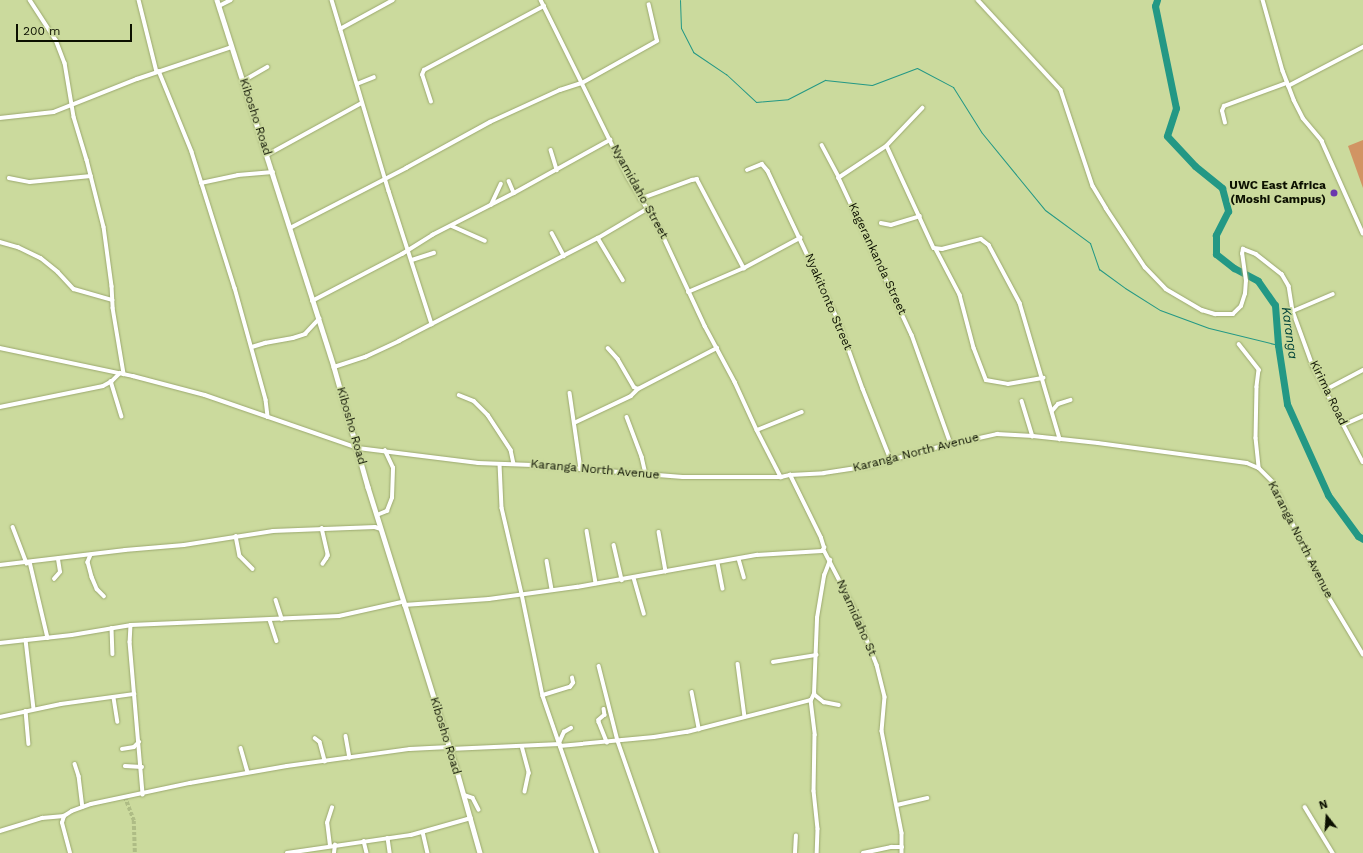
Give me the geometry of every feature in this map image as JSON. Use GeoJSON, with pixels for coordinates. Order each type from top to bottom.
{"type":"FeatureCollection","features":[{"type":"Feature","properties":{"kind":"street"},"geometry":{"type":"LineString","coordinates":[[0,407],[92,390],[112,381],[122,373],[104,227],[71,106],[67,76],[61,52],[56,40],[30,0]]}},
{"type":"Feature","properties":{"kind":"street"},"geometry":{"type":"LineString","coordinates":[[139,0],[158,71],[192,152],[235,288],[268,409],[268,417]]}},
{"type":"Feature","properties":{"kind":"street","name":"Kibosho Road"},"geometry":{"type":"LineString","coordinates":[[218,0],[334,367],[376,515],[403,604],[450,748],[480,853]]}},
{"type":"Feature","properties":{"kind":"street"},"geometry":{"type":"LineString","coordinates":[[219,6],[231,0]]}},
{"type":"Feature","properties":{"kind":"street"},"geometry":{"type":"LineString","coordinates":[[332,0],[385,178],[432,324]]}},
{"type":"Feature","properties":{"kind":"street"},"geometry":{"type":"LineString","coordinates":[[340,29],[393,0]]}},
{"type":"Feature","properties":{"kind":"street","name":"Nyamidaho Street"},"geometry":{"type":"LineString","coordinates":[[541,0],[640,199],[660,229],[688,292],[742,395],[757,430],[781,477]]}},
{"type":"Feature","properties":{"kind":"street","name":"Kirima Road"},"geometry":{"type":"LineString","coordinates":[[978,0],[1061,90],[1093,186],[1151,275],[1166,289],[1196,308],[1215,314],[1228,315],[1237,312],[1241,306],[1246,281],[1246,270],[1242,254],[1243,249],[1256,254],[1282,274],[1289,286],[1293,311],[1310,358],[1363,462]]}},
{"type":"Feature","properties":{"kind":"street"},"geometry":{"type":"LineString","coordinates":[[1263,0],[1288,85],[1294,100],[1303,118],[1322,141],[1363,232]]}},
{"type":"Feature","properties":{"kind":"street"},"geometry":{"type":"LineString","coordinates":[[290,228],[490,122],[560,90],[582,83],[657,41],[649,5]]}},
{"type":"Feature","properties":{"kind":"street"},"geometry":{"type":"LineString","coordinates":[[431,102],[422,72],[544,6]]}},
{"type":"Feature","properties":{"kind":"street"},"geometry":{"type":"LineString","coordinates":[[0,118],[48,113],[71,106],[158,71],[232,47]]}},
{"type":"Feature","properties":{"kind":"street"},"geometry":{"type":"LineString","coordinates":[[1225,123],[1222,112],[1224,106],[1288,85],[1363,48]]}},
{"type":"Feature","properties":{"kind":"street"},"geometry":{"type":"LineString","coordinates":[[243,81],[267,67]]}},
{"type":"Feature","properties":{"kind":"street"},"geometry":{"type":"LineString","coordinates":[[357,84],[374,77]]}},
{"type":"Feature","properties":{"kind":"street"},"geometry":{"type":"LineString","coordinates":[[267,155],[362,103]]}},
{"type":"Feature","properties":{"kind":"street"},"geometry":{"type":"LineString","coordinates":[[839,177],[887,146],[923,108]]}},
{"type":"Feature","properties":{"kind":"street"},"geometry":{"type":"LineString","coordinates":[[312,300],[514,194],[610,140]]}},
{"type":"Feature","properties":{"kind":"street","name":"Kagerankanda Street"},"geometry":{"type":"LineString","coordinates":[[822,145],[839,177],[880,264],[891,293],[912,335],[951,444]]}},
{"type":"Feature","properties":{"kind":"street"},"geometry":{"type":"LineString","coordinates":[[887,146],[932,245],[936,249],[960,296],[974,348],[986,380],[1008,384],[1043,378]]}},
{"type":"Feature","properties":{"kind":"street"},"geometry":{"type":"LineString","coordinates":[[551,150],[557,170]]}},
{"type":"Feature","properties":{"kind":"street","name":"Nyakitonto Street"},"geometry":{"type":"LineString","coordinates":[[747,170],[760,164],[764,165],[800,238],[838,322],[891,460]]}},
{"type":"Feature","properties":{"kind":"street"},"geometry":{"type":"LineString","coordinates":[[201,183],[238,175],[273,172]]}},
{"type":"Feature","properties":{"kind":"street"},"geometry":{"type":"LineString","coordinates":[[9,178],[30,182],[91,176]]}},
{"type":"Feature","properties":{"kind":"street"},"geometry":{"type":"LineString","coordinates":[[640,199],[697,179],[744,268]]}},
{"type":"Feature","properties":{"kind":"street"},"geometry":{"type":"LineString","coordinates":[[509,181],[514,194]]}},
{"type":"Feature","properties":{"kind":"street"},"geometry":{"type":"LineString","coordinates":[[492,205],[501,184]]}},
{"type":"Feature","properties":{"kind":"street"},"geometry":{"type":"LineString","coordinates":[[334,367],[365,356],[432,324],[598,238],[647,208]]}},
{"type":"Feature","properties":{"kind":"street"},"geometry":{"type":"LineString","coordinates":[[881,223],[891,225],[920,216]]}},
{"type":"Feature","properties":{"kind":"street"},"geometry":{"type":"LineString","coordinates":[[452,226],[485,241]]}},
{"type":"Feature","properties":{"kind":"street"},"geometry":{"type":"LineString","coordinates":[[552,233],[564,256]]}},
{"type":"Feature","properties":{"kind":"street"},"geometry":{"type":"LineString","coordinates":[[598,238],[622,280]]}},
{"type":"Feature","properties":{"kind":"street"},"geometry":{"type":"LineString","coordinates":[[688,292],[744,268],[800,238]]}},
{"type":"Feature","properties":{"kind":"street"},"geometry":{"type":"LineString","coordinates":[[936,249],[942,249],[977,239],[987,242],[1020,303],[1060,439]]}},
{"type":"Feature","properties":{"kind":"street"},"geometry":{"type":"LineString","coordinates":[[0,242],[18,247],[41,258],[58,272],[74,289],[112,300]]}},
{"type":"Feature","properties":{"kind":"street"},"geometry":{"type":"LineString","coordinates":[[412,260],[434,253]]}},
{"type":"Feature","properties":{"kind":"street"},"geometry":{"type":"LineString","coordinates":[[1293,311],[1333,294]]}},
{"type":"Feature","properties":{"kind":"street"},"geometry":{"type":"LineString","coordinates":[[252,348],[265,342],[293,338],[305,334],[319,319]]}},
{"type":"Feature","properties":{"kind":"street"},"geometry":{"type":"LineString","coordinates":[[1239,344],[1259,370],[1257,387],[1256,438],[1259,468]]}},
{"type":"Feature","properties":{"kind":"street","name":"Karanga North Avenue"},"geometry":{"type":"LineString","coordinates":[[0,348],[122,373],[205,395],[358,448],[445,460],[646,475],[708,478],[781,477],[790,475],[824,474],[852,470],[951,444],[997,434],[1060,439],[1247,463],[1259,468],[1273,482],[1320,582],[1363,654]]}},
{"type":"Feature","properties":{"kind":"street"},"geometry":{"type":"LineString","coordinates":[[608,348],[618,359],[634,387],[638,388]]}},
{"type":"Feature","properties":{"kind":"street"},"geometry":{"type":"LineString","coordinates":[[574,423],[608,405],[631,396],[638,388],[717,348]]}},
{"type":"Feature","properties":{"kind":"street"},"geometry":{"type":"LineString","coordinates":[[1325,390],[1363,370]]}},
{"type":"Feature","properties":{"kind":"street"},"geometry":{"type":"LineString","coordinates":[[112,381],[122,416]]}},
{"type":"Feature","properties":{"kind":"street"},"geometry":{"type":"LineString","coordinates":[[570,393],[581,469]]}},
{"type":"Feature","properties":{"kind":"street"},"geometry":{"type":"LineString","coordinates":[[459,395],[474,401],[488,415],[511,450],[514,464]]}},
{"type":"Feature","properties":{"kind":"street"},"geometry":{"type":"LineString","coordinates":[[1052,411],[1058,404],[1070,400]]}},
{"type":"Feature","properties":{"kind":"street"},"geometry":{"type":"LineString","coordinates":[[1022,401],[1033,436]]}},
{"type":"Feature","properties":{"kind":"street"},"geometry":{"type":"LineString","coordinates":[[757,430],[802,412]]}},
{"type":"Feature","properties":{"kind":"street"},"geometry":{"type":"LineString","coordinates":[[1343,425],[1363,416]]}},
{"type":"Feature","properties":{"kind":"street"},"geometry":{"type":"LineString","coordinates":[[627,417],[641,452],[646,475]]}},
{"type":"Feature","properties":{"kind":"street"},"geometry":{"type":"LineString","coordinates":[[376,515],[387,511],[392,498],[393,468],[386,451]]}},
{"type":"Feature","properties":{"kind":"street"},"geometry":{"type":"LineString","coordinates":[[500,464],[502,508],[543,694],[597,853]]}},
{"type":"Feature","properties":{"kind":"street","name":"Nyamidaho St"},"geometry":{"type":"LineString","coordinates":[[790,475],[818,530],[824,550],[856,612],[877,665],[886,701],[882,731],[897,805],[902,853]]}},
{"type":"Feature","properties":{"kind":"street"},"geometry":{"type":"LineString","coordinates":[[13,527],[29,562],[48,638]]}},
{"type":"Feature","properties":{"kind":"street"},"geometry":{"type":"LineString","coordinates":[[0,566],[184,545],[267,531],[375,527],[381,530]]}},
{"type":"Feature","properties":{"kind":"street"},"geometry":{"type":"LineString","coordinates":[[322,528],[328,555],[328,558],[323,564]]}},
{"type":"Feature","properties":{"kind":"street"},"geometry":{"type":"LineString","coordinates":[[588,531],[596,583]]}},
{"type":"Feature","properties":{"kind":"street"},"geometry":{"type":"LineString","coordinates":[[659,532],[666,571]]}},
{"type":"Feature","properties":{"kind":"street"},"geometry":{"type":"LineString","coordinates":[[236,536],[237,548],[240,556],[253,569]]}},
{"type":"Feature","properties":{"kind":"street"},"geometry":{"type":"LineString","coordinates":[[614,545],[622,580]]}},
{"type":"Feature","properties":{"kind":"street"},"geometry":{"type":"LineString","coordinates":[[0,643],[48,638],[131,625],[282,620],[339,616],[403,604],[522,594],[622,580],[767,554],[817,552],[824,550]]}},
{"type":"Feature","properties":{"kind":"street"},"geometry":{"type":"LineString","coordinates":[[92,555],[88,562],[92,577],[97,589],[104,596]]}},
{"type":"Feature","properties":{"kind":"street"},"geometry":{"type":"LineString","coordinates":[[739,558],[744,577]]}},
{"type":"Feature","properties":{"kind":"street"},"geometry":{"type":"LineString","coordinates":[[54,579],[60,572],[58,559]]}},
{"type":"Feature","properties":{"kind":"street"},"geometry":{"type":"LineString","coordinates":[[817,853],[818,829],[814,791],[815,735],[811,700],[814,694],[820,597],[830,560]]}},
{"type":"Feature","properties":{"kind":"street"},"geometry":{"type":"LineString","coordinates":[[547,561],[552,590]]}},
{"type":"Feature","properties":{"kind":"street"},"geometry":{"type":"LineString","coordinates":[[718,563],[723,589]]}},
{"type":"Feature","properties":{"kind":"street"},"geometry":{"type":"LineString","coordinates":[[634,578],[644,614]]}},
{"type":"Feature","properties":{"kind":"street"},"geometry":{"type":"LineString","coordinates":[[276,600],[282,620]]}},
{"type":"Feature","properties":{"kind":"street"},"geometry":{"type":"LineString","coordinates":[[270,620],[277,641]]}},
{"type":"Feature","properties":{"kind":"street"},"geometry":{"type":"LineString","coordinates":[[131,625],[129,636],[142,767],[143,794]]}},
{"type":"Feature","properties":{"kind":"street"},"geometry":{"type":"LineString","coordinates":[[112,628],[113,654]]}},
{"type":"Feature","properties":{"kind":"street"},"geometry":{"type":"LineString","coordinates":[[26,640],[34,709]]}},
{"type":"Feature","properties":{"kind":"street"},"geometry":{"type":"LineString","coordinates":[[773,662],[816,654]]}},
{"type":"Feature","properties":{"kind":"street"},"geometry":{"type":"LineString","coordinates":[[738,664],[745,717]]}},
{"type":"Feature","properties":{"kind":"street"},"geometry":{"type":"LineString","coordinates":[[599,666],[618,741],[657,853]]}},
{"type":"Feature","properties":{"kind":"street"},"geometry":{"type":"LineString","coordinates":[[543,694],[570,687],[573,683],[572,678]]}},
{"type":"Feature","properties":{"kind":"street"},"geometry":{"type":"LineString","coordinates":[[692,692],[699,729]]}},
{"type":"Feature","properties":{"kind":"street"},"geometry":{"type":"LineString","coordinates":[[0,716],[75,702],[114,698],[134,694]]}},
{"type":"Feature","properties":{"kind":"street"},"geometry":{"type":"LineString","coordinates":[[814,694],[824,702],[839,705]]}},
{"type":"Feature","properties":{"kind":"street"},"geometry":{"type":"LineString","coordinates":[[114,698],[118,722]]}},
{"type":"Feature","properties":{"kind":"street"},"geometry":{"type":"LineString","coordinates":[[0,831],[42,818],[64,816],[83,807],[248,772],[410,749],[607,742],[670,735],[811,700]]}},
{"type":"Feature","properties":{"kind":"street"},"geometry":{"type":"LineString","coordinates":[[604,709],[605,714],[599,722],[607,742]]}},
{"type":"Feature","properties":{"kind":"street"},"geometry":{"type":"LineString","coordinates":[[26,711],[29,744]]}},
{"type":"Feature","properties":{"kind":"street"},"geometry":{"type":"LineString","coordinates":[[560,744],[563,734],[571,728]]}},
{"type":"Feature","properties":{"kind":"street"},"geometry":{"type":"LineString","coordinates":[[346,736],[350,758]]}},
{"type":"Feature","properties":{"kind":"street"},"geometry":{"type":"LineString","coordinates":[[315,738],[320,742],[325,761]]}},
{"type":"Feature","properties":{"kind":"street"},"geometry":{"type":"LineString","coordinates":[[122,749],[134,747],[139,742]]}},
{"type":"Feature","properties":{"kind":"street"},"geometry":{"type":"LineString","coordinates":[[522,746],[529,773],[525,792]]}},
{"type":"Feature","properties":{"kind":"street"},"geometry":{"type":"LineString","coordinates":[[241,748],[248,772]]}},
{"type":"Feature","properties":{"kind":"street"},"geometry":{"type":"LineString","coordinates":[[75,764],[79,776],[83,807]]}},
{"type":"Feature","properties":{"kind":"street"},"geometry":{"type":"LineString","coordinates":[[125,766],[142,767]]}},
{"type":"Feature","properties":{"kind":"street"},"geometry":{"type":"LineString","coordinates":[[464,795],[473,798],[479,810]]}},
{"type":"Feature","properties":{"kind":"street"},"geometry":{"type":"LineString","coordinates":[[897,805],[927,798]]}},
{"type":"Feature","properties":{"kind":"street"},"geometry":{"type":"LineString","coordinates":[[1305,807],[1333,853]]}},
{"type":"Feature","properties":{"kind":"street"},"geometry":{"type":"LineString","coordinates":[[330,846],[326,822],[332,808]]}},
{"type":"Feature","properties":{"kind":"street"},"geometry":{"type":"LineString","coordinates":[[64,816],[62,823],[70,853]]}},
{"type":"Feature","properties":{"kind":"street"},"geometry":{"type":"LineString","coordinates":[[288,853],[423,832],[470,818]]}},
{"type":"Feature","properties":{"kind":"street"},"geometry":{"type":"LineString","coordinates":[[423,832],[428,853]]}},
{"type":"Feature","properties":{"kind":"street"},"geometry":{"type":"LineString","coordinates":[[795,853],[796,836]]}},
{"type":"Feature","properties":{"kind":"street"},"geometry":{"type":"LineString","coordinates":[[388,838],[390,853]]}},
{"type":"Feature","properties":{"kind":"street"},"geometry":{"type":"LineString","coordinates":[[364,841],[367,853]]}},
{"type":"Feature","properties":{"kind":"street"},"geometry":{"type":"LineString","coordinates":[[334,853],[335,845]]}},
{"type":"Feature","properties":{"kind":"street"},"geometry":{"type":"LineString","coordinates":[[863,853],[891,847],[902,847]]}},
{"type":"Feature","properties":{"kind":"shaded area"},"geometry":{"type":"Polygon","coordinates":[[[1363,140],[1363,188],[1348,146],[1363,140]]]}},
{"type":"Feature","properties":{"kind":"waterway"},"geometry":{"type":"LineString","coordinates":[[680,0],[681,28],[693,52],[726,74],[756,102],[788,99],[825,80],[872,85],[917,68],[953,87],[982,133],[1045,210],[1090,243],[1099,269],[1125,288],[1160,310],[1209,328],[1278,345]]}},
{"type":"Feature","properties":{"kind":"waterway","name":"Karanga"},"geometry":{"type":"LineString","coordinates":[[1157,0],[1155,6],[1176,108],[1167,136],[1195,166],[1222,188],[1228,211],[1216,235],[1216,254],[1234,268],[1258,281],[1275,305],[1278,345],[1287,404],[1328,495],[1358,536],[1363,539]]}},
{"type":"Feature","properties":{"kind":"tunnel"},"geometry":{"type":"LineString","coordinates":[[125,797],[134,821],[135,853]]}},
{"type":"Feature","properties":{"kind":"place","name":"UWC East Africa (Moshi Campus)"},"geometry":{"type":"Point","coordinates":[1334,193]}}]}
